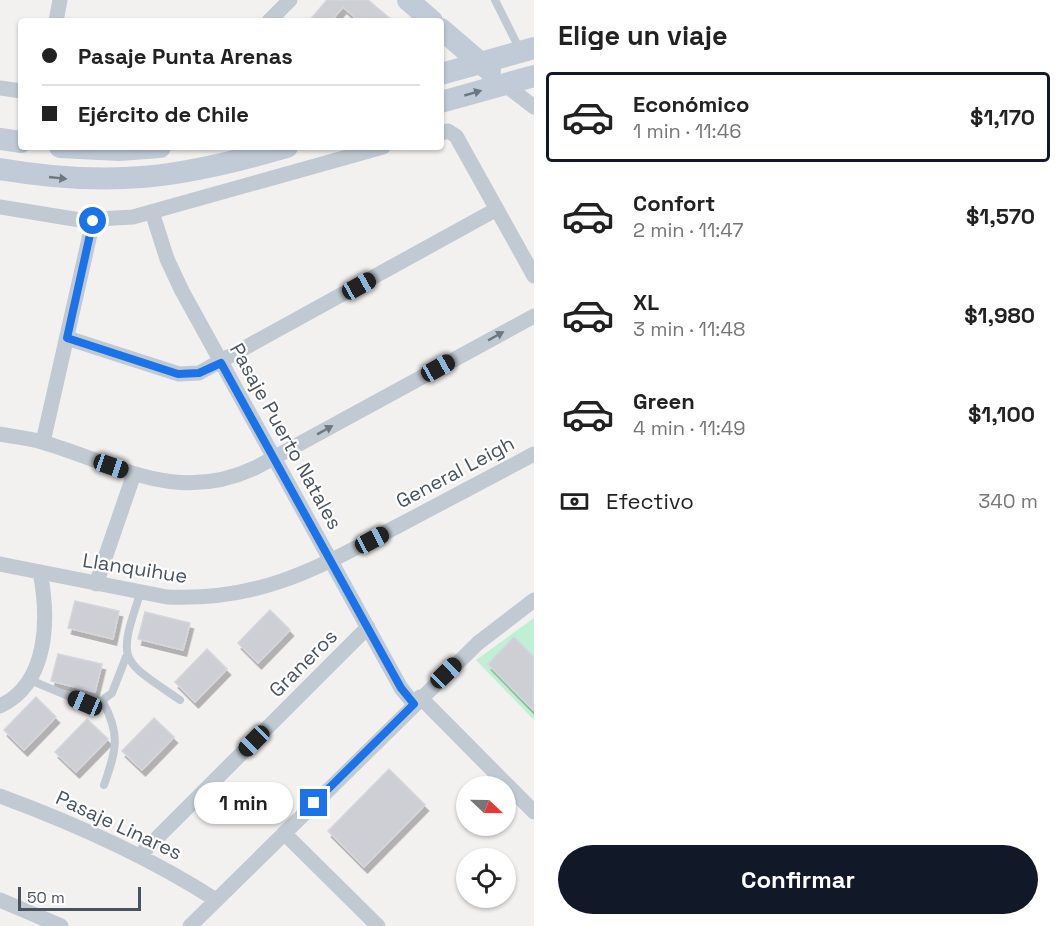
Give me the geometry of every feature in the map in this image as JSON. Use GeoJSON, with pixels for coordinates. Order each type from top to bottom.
{"type":"FeatureCollection","features":[{"type":"Feature","properties":{"kind":"main road"},"geometry":{"type":"LineString","coordinates":[[408,0],[429,18]]}},
{"type":"Feature","properties":{"kind":"main road"},"geometry":{"type":"LineString","coordinates":[[444,32],[504,84]]}},
{"type":"Feature","properties":{"kind":"main road"},"geometry":{"type":"LineString","coordinates":[[444,73],[527,50]]}},
{"type":"Feature","properties":{"kind":"main road"},"geometry":{"type":"LineString","coordinates":[[444,101],[534,76]]}},
{"type":"Feature","properties":{"kind":"main road"},"geometry":{"type":"LineString","coordinates":[[0,139],[18,142]]}},
{"type":"Feature","properties":{"kind":"main road"},"geometry":{"type":"LineString","coordinates":[[0,170],[66,179],[134,179],[193,172],[276,150]]}},
{"type":"Feature","properties":{"kind":"street"},"geometry":{"type":"LineString","coordinates":[[57,18],[60,0]]}},
{"type":"Feature","properties":{"kind":"street"},"geometry":{"type":"LineString","coordinates":[[273,18],[290,0]]}},
{"type":"Feature","properties":{"kind":"street"},"geometry":{"type":"LineString","coordinates":[[504,84],[534,107]]}},
{"type":"Feature","properties":{"kind":"street"},"geometry":{"type":"LineString","coordinates":[[0,88],[18,91]]}},
{"type":"Feature","properties":{"kind":"street"},"geometry":{"type":"LineString","coordinates":[[444,132],[456,136],[534,276]]}},
{"type":"Feature","properties":{"kind":"street"},"geometry":{"type":"LineString","coordinates":[[0,207],[93,221],[113,220],[152,212],[339,152],[357,150]]}},
{"type":"Feature","properties":{"kind":"street"},"geometry":{"type":"LineString","coordinates":[[67,338],[178,374],[199,373],[221,363],[497,209]]}},
{"type":"Feature","properties":{"kind":"street","name":"Pasaje Puerto Natales"},"geometry":{"type":"LineString","coordinates":[[152,212],[174,275],[401,688],[534,813]]}},
{"type":"Feature","properties":{"kind":"street"},"geometry":{"type":"LineString","coordinates":[[43,442],[93,221]]}},
{"type":"Feature","properties":{"kind":"street"},"geometry":{"type":"LineString","coordinates":[[0,434],[43,442],[134,474],[169,483],[206,484],[241,475],[274,458],[534,315]]}},
{"type":"Feature","properties":{"kind":"street","name":"General Leigh"},"geometry":{"type":"LineString","coordinates":[[331,561],[534,454]]}},
{"type":"Feature","properties":{"kind":"street"},"geometry":{"type":"LineString","coordinates":[[96,584],[134,474]]}},
{"type":"Feature","properties":{"kind":"street","name":"Llanquihue"},"geometry":{"type":"LineString","coordinates":[[0,564],[141,594],[193,598],[245,592],[290,580],[331,561]]}},
{"type":"Feature","properties":{"kind":"street"},"geometry":{"type":"LineString","coordinates":[[0,706],[15,697],[30,680],[35,669],[43,637],[45,606],[40,572]]}},
{"type":"Feature","properties":{"kind":"street"},"geometry":{"type":"LineString","coordinates":[[190,926],[494,628],[534,600]]}},
{"type":"Feature","properties":{"kind":"street","name":"Graneros"},"geometry":{"type":"LineString","coordinates":[[140,855],[368,627]]}},
{"type":"Feature","properties":{"kind":"street","name":"Pasaje Linares"},"geometry":{"type":"LineString","coordinates":[[0,796],[66,821],[140,855],[216,900]]}},
{"type":"Feature","properties":{"kind":"street"},"geometry":{"type":"LineString","coordinates":[[284,833],[378,926]]}},
{"type":"Feature","properties":{"kind":"street"},"geometry":{"type":"LineString","coordinates":[[0,900],[61,926]]}},
{"type":"Feature","properties":{"kind":"lane"},"geometry":{"type":"LineString","coordinates":[[495,0],[527,50]]}},
{"type":"Feature","properties":{"kind":"lane"},"geometry":{"type":"LineString","coordinates":[[30,680],[85,703],[103,702],[112,693],[126,657],[126,642],[141,594]]}},
{"type":"Feature","properties":{"kind":"lane"},"geometry":{"type":"LineString","coordinates":[[126,657],[132,665],[180,700]]}},
{"type":"Feature","properties":{"kind":"lane"},"geometry":{"type":"LineString","coordinates":[[103,702],[114,722],[117,739],[104,785]]}},
{"type":"Feature","properties":{"kind":"green space"},"geometry":{"type":"Polygon","coordinates":[[[534,618],[534,720],[476,660],[534,618]]]}},
{"type":"Feature","properties":{"kind":"building"},"geometry":{"type":"Polygon","coordinates":[[[327,0],[368,0],[389,18],[356,18],[343,7],[334,18],[312,18],[327,0]]]}},
{"type":"Feature","properties":{"kind":"building"},"geometry":{"type":"Polygon","coordinates":[[[75,601],[119,611],[113,639],[68,628],[75,601]]]}},
{"type":"Feature","properties":{"kind":"building"},"geometry":{"type":"Polygon","coordinates":[[[270,610],[290,630],[258,663],[238,643],[270,610]]]}},
{"type":"Feature","properties":{"kind":"building"},"geometry":{"type":"Polygon","coordinates":[[[145,612],[190,623],[183,650],[138,639],[145,612]]]}},
{"type":"Feature","properties":{"kind":"building"},"geometry":{"type":"Polygon","coordinates":[[[514,637],[534,657],[533,710],[488,664],[514,637]]]}},
{"type":"Feature","properties":{"kind":"building"},"geometry":{"type":"Polygon","coordinates":[[[207,649],[227,669],[195,702],[175,682],[207,649]]]}},
{"type":"Feature","properties":{"kind":"building"},"geometry":{"type":"Polygon","coordinates":[[[58,654],[102,664],[95,692],[51,681],[58,654]]]}},
{"type":"Feature","properties":{"kind":"building"},"geometry":{"type":"Polygon","coordinates":[[[36,697],[56,717],[24,750],[4,730],[36,697]]]}},
{"type":"Feature","properties":{"kind":"building"},"geometry":{"type":"Polygon","coordinates":[[[154,718],[174,737],[142,770],[122,751],[154,718]]]}},
{"type":"Feature","properties":{"kind":"building"},"geometry":{"type":"Polygon","coordinates":[[[87,719],[108,739],[76,772],[55,752],[87,719]]]}},
{"type":"Feature","properties":{"kind":"building"},"geometry":{"type":"Polygon","coordinates":[[[389,769],[425,805],[364,867],[328,831],[389,769]]]}},
{"type":"Feature","properties":{"kind":"route"},"geometry":{"type":"LineString","coordinates":[[93,221],[67,338],[178,374],[199,373],[221,363],[401,688],[414,704],[314,803]]}}]}
